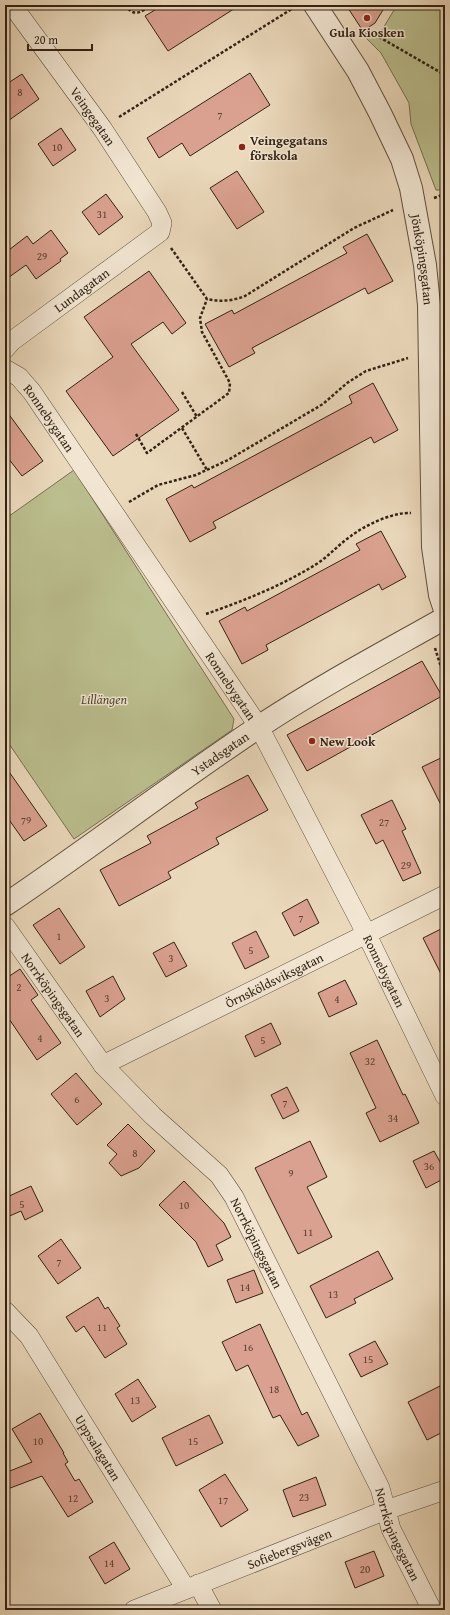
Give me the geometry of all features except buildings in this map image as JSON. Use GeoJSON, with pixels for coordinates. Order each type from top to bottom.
{"type":"FeatureCollection","features":[{"type":"Feature","properties":{"kind":"street","name":"Veingegatan"},"geometry":{"type":"LineString","coordinates":[[12,5],[102,128],[161,218],[162,228],[160,232]]}},
{"type":"Feature","properties":{"kind":"street","name":"Jönköpingsgatan"},"geometry":{"type":"LineString","coordinates":[[308,9],[343,47],[358,71],[392,135],[407,173],[414,204],[425,265],[429,305],[432,513],[435,571],[440,595],[438,620]]}},
{"type":"Feature","properties":{"kind":"street","name":"Lundagatan"},"geometry":{"type":"LineString","coordinates":[[5,349],[18,336],[160,232]]}},
{"type":"Feature","properties":{"kind":"street","name":"Ronnebygatan"},"geometry":{"type":"LineString","coordinates":[[5,368],[19,377],[32,392],[259,726],[366,933],[445,1096]]}},
{"type":"Feature","properties":{"kind":"street","name":"Ystadsgatan"},"geometry":{"type":"LineString","coordinates":[[5,905],[74,858],[259,726],[438,620]]}},
{"type":"Feature","properties":{"kind":"street","name":"Örnsköldsviksgatan"},"geometry":{"type":"LineString","coordinates":[[103,1065],[445,895]]}},
{"type":"Feature","properties":{"kind":"street","name":"Norrköpingsgatan"},"geometry":{"type":"LineString","coordinates":[[5,926],[103,1065],[153,1116],[219,1175],[234,1197],[380,1488],[391,1529],[432,1610]]}},
{"type":"Feature","properties":{"kind":"street","name":"Uppsalagatan"},"geometry":{"type":"LineString","coordinates":[[5,1311],[29,1336],[192,1586],[212,1610]]}},
{"type":"Feature","properties":{"kind":"street","name":"Sofiebergsvägen"},"geometry":{"type":"LineString","coordinates":[[134,1610],[386,1510],[445,1490]]}},
{"type":"Feature","properties":{"kind":"path"},"geometry":{"type":"LineString","coordinates":[[125,5],[130,12],[135,14],[152,5]]}},
{"type":"Feature","properties":{"kind":"path"},"geometry":{"type":"LineString","coordinates":[[102,128],[296,6],[308,9]]}},
{"type":"Feature","properties":{"kind":"path"},"geometry":{"type":"LineString","coordinates":[[343,47],[367,33],[374,34],[445,75]]}},
{"type":"Feature","properties":{"kind":"path"},"geometry":{"type":"LineString","coordinates":[[160,232],[207,299],[230,300],[245,296],[354,228],[389,211],[445,194]]}},
{"type":"Feature","properties":{"kind":"path"},"geometry":{"type":"LineString","coordinates":[[136,434],[147,453],[229,393],[230,384],[202,332],[200,318],[207,299]]}},
{"type":"Feature","properties":{"kind":"path"},"geometry":{"type":"LineString","coordinates":[[113,511],[158,485],[196,475],[228,460],[323,404],[347,383],[366,371],[430,352]]}},
{"type":"Feature","properties":{"kind":"path"},"geometry":{"type":"LineString","coordinates":[[182,392],[197,417]]}},
{"type":"Feature","properties":{"kind":"path"},"geometry":{"type":"LineString","coordinates":[[182,428],[207,470]]}},
{"type":"Feature","properties":{"kind":"path"},"geometry":{"type":"LineString","coordinates":[[188,621],[236,604],[276,586],[316,565],[351,535],[378,521],[405,513],[432,513]]}},
{"type":"Feature","properties":{"kind":"path"},"geometry":{"type":"LineString","coordinates":[[438,620],[445,658]]}},
{"type":"Feature","properties":{"kind":"path"},"geometry":{"type":"LineString","coordinates":[[438,620],[445,680]]}},
{"type":"Feature","properties":{"kind":"green space"},"geometry":{"type":"Polygon","coordinates":[[[397,5],[445,5],[444,190],[436,190],[411,124],[409,103],[381,53],[366,38],[382,30],[397,5]]]}},
{"type":"Feature","properties":{"kind":"green space","name":"Lillängen"},"geometry":{"type":"Polygon","coordinates":[[[74,470],[234,719],[232,730],[74,839],[5,738],[5,519],[74,470]]]}},
{"type":"Feature","properties":{"kind":"place","name":"Gula Kiosken"},"geometry":{"type":"Point","coordinates":[367,18]}},
{"type":"Feature","properties":{"kind":"place","name":"Veingegatans förskola"},"geometry":{"type":"Point","coordinates":[242,147]}},
{"type":"Feature","properties":{"kind":"place","name":"New Look"},"geometry":{"type":"Point","coordinates":[312,741]}}]}
